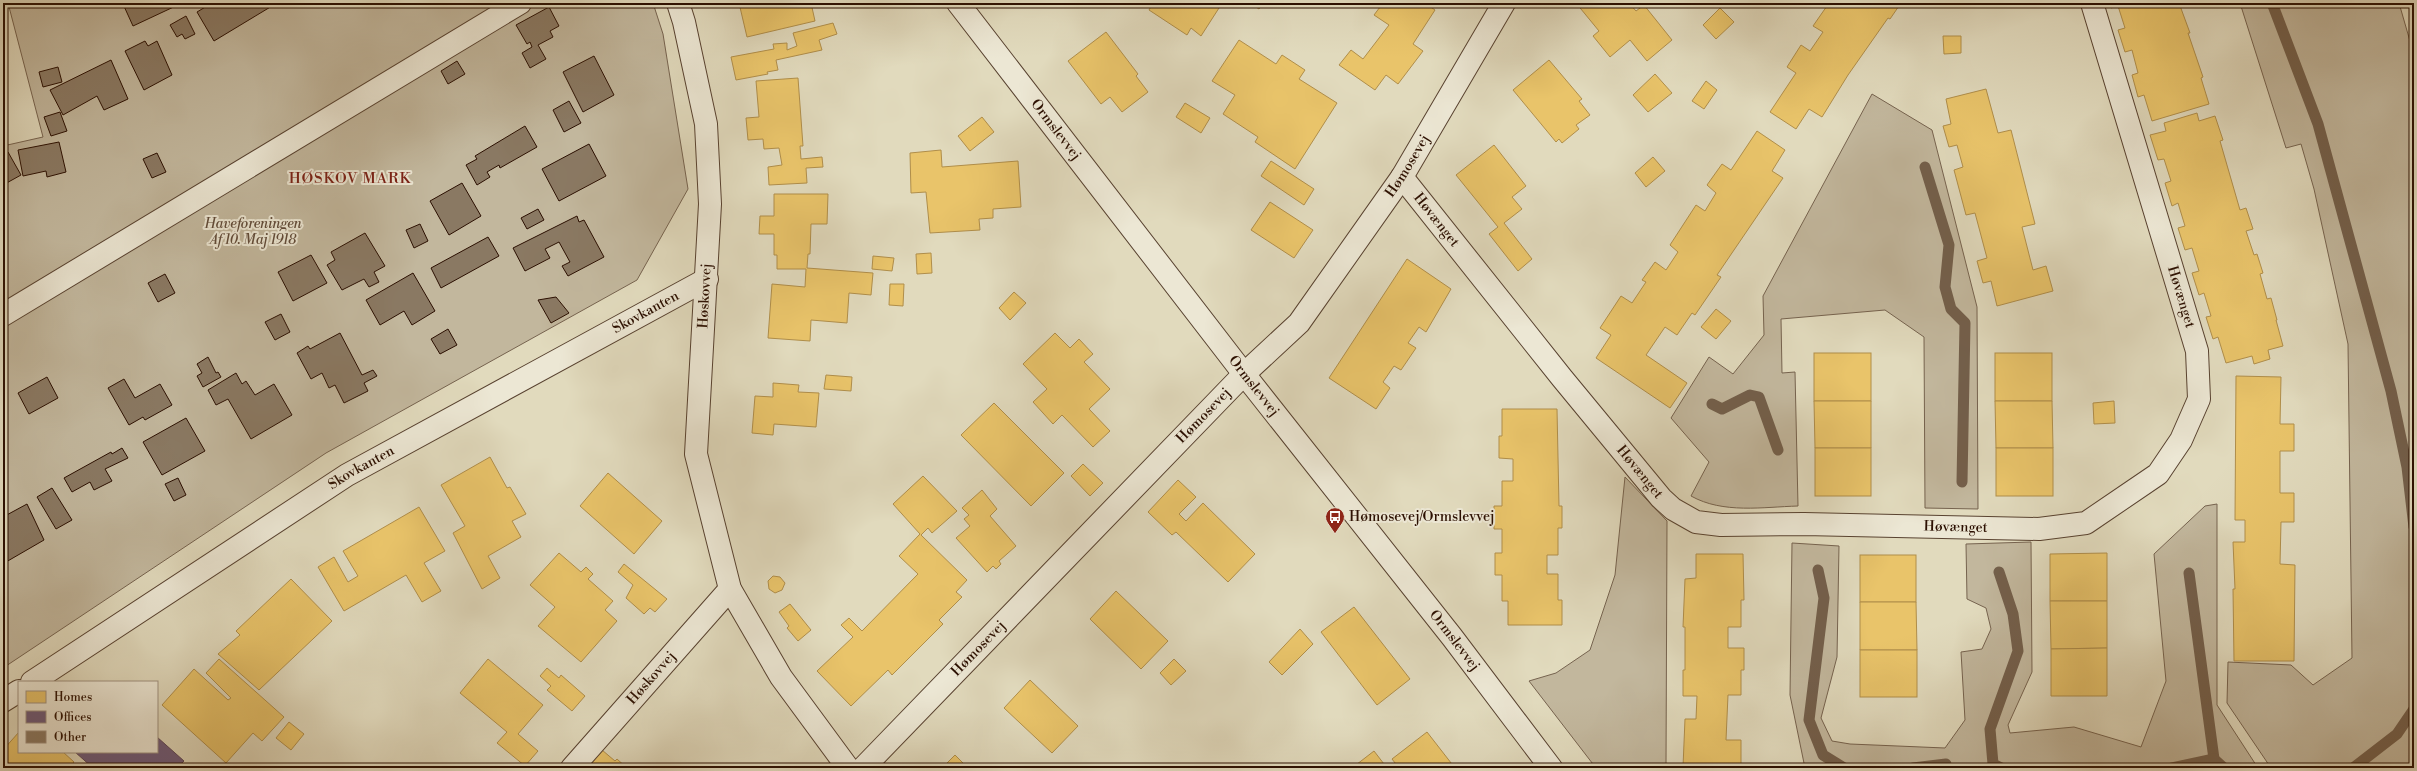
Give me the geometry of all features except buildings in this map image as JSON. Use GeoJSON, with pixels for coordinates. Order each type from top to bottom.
{"type":"FeatureCollection","features":[{"type":"Feature","properties":{"kind":"street"},"geometry":{"type":"LineString","coordinates":[[3,316],[520,3]]}},
{"type":"Feature","properties":{"kind":"street","name":"Høskovvej"},"geometry":{"type":"LineString","coordinates":[[678,3],[684,22],[706,124],[710,204],[696,454],[730,589],[781,677],[848,768]]}},
{"type":"Feature","properties":{"kind":"street","name":"Ormslevvej"},"geometry":{"type":"LineString","coordinates":[[958,3],[1244,374],[1452,637],[1551,768]]}},
{"type":"Feature","properties":{"kind":"street","name":"Hømosevej"},"geometry":{"type":"LineString","coordinates":[[863,768],[1244,374],[1299,323],[1402,177],[1504,3]]}},
{"type":"Feature","properties":{"kind":"street","name":"Høvænget"},"geometry":{"type":"LineString","coordinates":[[1402,177],[1562,378],[1661,498],[1672,509],[1696,522],[1721,525],[1804,524],[2039,529],[2086,523],[2158,474],[2181,440],[2199,399],[2197,351],[2092,3]]}},
{"type":"Feature","properties":{"kind":"street","name":"Skovkanten"},"geometry":{"type":"LineString","coordinates":[[34,681],[347,475],[707,279]]}},
{"type":"Feature","properties":{"kind":"street","name":"Høskovvej"},"geometry":{"type":"LineString","coordinates":[[572,768],[730,589]]}},
{"type":"Feature","properties":{"kind":"street"},"geometry":{"type":"LineString","coordinates":[[3,701],[18,692]]}},
{"type":"Feature","properties":{"kind":"green space","name":"Haveforeningen Af 10. Maj 1918"},"geometry":{"type":"Polygon","coordinates":[[[8,3],[653,3],[663,34],[688,189],[637,280],[326,453],[3,668],[3,146],[43,137],[8,3]]]}},
{"type":"Feature","properties":{"kind":"green space"},"geometry":{"type":"Polygon","coordinates":[[[2240,3],[2399,3],[2414,55],[2414,768],[2271,768],[2227,703],[2228,662],[2291,665],[2313,685],[2352,658],[2348,344],[2314,189],[2301,144],[2286,148],[2240,3]]]}},
{"type":"Feature","properties":{"kind":"green space"},"geometry":{"type":"Polygon","coordinates":[[[1872,94],[1932,130],[1977,307],[1978,509],[1925,508],[1924,337],[1885,310],[1781,319],[1782,373],[1795,372],[1798,506],[1743,508],[1703,502],[1691,496],[1709,462],[1671,418],[1709,357],[1733,374],[1764,335],[1763,296],[1872,94]]]}},
{"type":"Feature","properties":{"kind":"green space"},"geometry":{"type":"Polygon","coordinates":[[[1625,477],[1667,521],[1666,768],[1596,768],[1529,681],[1556,673],[1590,650],[1615,575],[1625,477]]]}},
{"type":"Feature","properties":{"kind":"green space"},"geometry":{"type":"Polygon","coordinates":[[[2217,504],[2217,705],[2258,768],[1805,768],[1790,695],[1792,543],[1839,546],[1837,657],[1821,718],[1832,741],[1850,744],[1945,748],[1965,720],[1961,652],[1982,649],[1991,629],[1986,608],[1967,599],[1966,544],[2031,542],[2032,672],[2008,725],[2010,733],[2074,727],[2141,747],[2166,681],[2154,554],[2205,506],[2217,504]]]}},
{"type":"Feature","properties":{"kind":"waterway"},"geometry":{"type":"LineString","coordinates":[[2272,3],[2318,124],[2391,391],[2407,467],[2414,527]]}},
{"type":"Feature","properties":{"kind":"waterway"},"geometry":{"type":"LineString","coordinates":[[1925,167],[1949,245],[1945,287],[1951,309],[1965,323],[1962,482]]}},
{"type":"Feature","properties":{"kind":"waterway"},"geometry":{"type":"LineString","coordinates":[[1712,404],[1722,409],[1750,395],[1759,397],[1778,450]]}},
{"type":"Feature","properties":{"kind":"waterway"},"geometry":{"type":"LineString","coordinates":[[1818,570],[1824,598],[1809,720],[1823,755],[1844,768]]}},
{"type":"Feature","properties":{"kind":"waterway"},"geometry":{"type":"LineString","coordinates":[[1999,572],[2013,614],[2018,651],[1990,729],[1993,764],[2001,768]]}},
{"type":"Feature","properties":{"kind":"waterway"},"geometry":{"type":"LineString","coordinates":[[2189,573],[2214,759]]}},
{"type":"Feature","properties":{"kind":"waterway"},"geometry":{"type":"LineString","coordinates":[[2353,768],[2397,734],[2414,709]]}},
{"type":"Feature","properties":{"kind":"waterway"},"geometry":{"type":"LineString","coordinates":[[2172,768],[2214,759],[2224,768]]}},
{"type":"Feature","properties":{"kind":"waterway"},"geometry":{"type":"LineString","coordinates":[[1913,768],[1946,764]]}},
{"type":"Feature","properties":{"kind":"place","name":"Hømosevej/Ormslevvej"},"geometry":{"type":"Point","coordinates":[1335,534]}},
{"type":"Feature","properties":{"kind":"district","name":"HØSKOV MARK"},"geometry":{"type":"Point","coordinates":[350,178]}}]}
